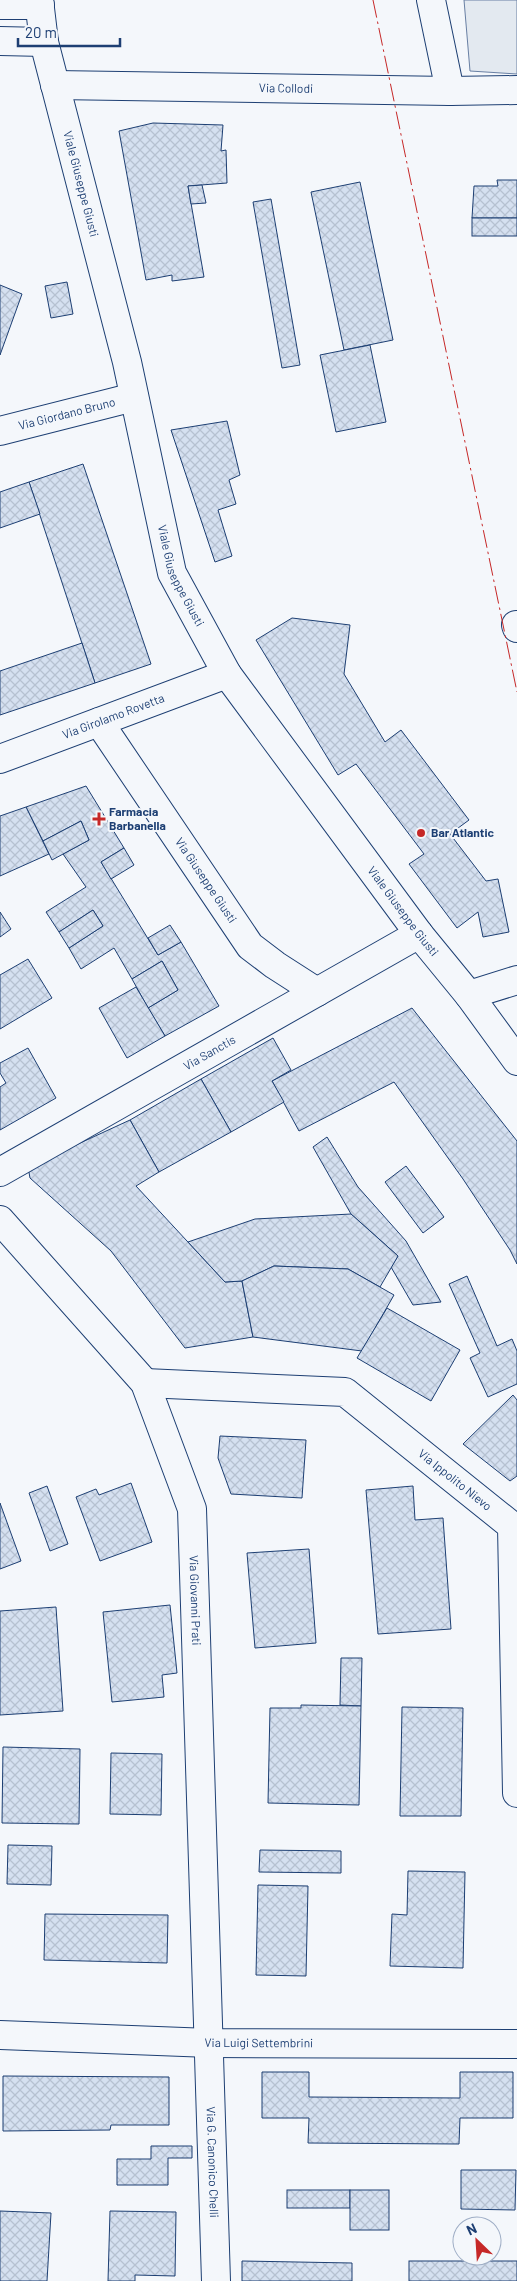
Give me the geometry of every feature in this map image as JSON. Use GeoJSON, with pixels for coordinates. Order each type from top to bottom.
{"type":"FeatureCollection","features":[{"type":"Feature","properties":{"kind":"street"},"geometry":{"type":"LineString","coordinates":[[431,0],[450,91]]}},
{"type":"Feature","properties":{"kind":"street"},"geometry":{"type":"LineString","coordinates":[[0,5],[39,3]]}},
{"type":"Feature","properties":{"kind":"street","name":"Viale Giuseppe Giusti"},"geometry":{"type":"LineString","coordinates":[[39,3],[44,42],[134,397],[172,573],[227,674],[419,934],[468,995],[517,1061]]}},
{"type":"Feature","properties":{"kind":"street"},"geometry":{"type":"LineString","coordinates":[[0,41],[44,42]]}},
{"type":"Feature","properties":{"kind":"street","name":"Via Collodi"},"geometry":{"type":"LineString","coordinates":[[55,85],[450,91],[517,90]]}},
{"type":"Feature","properties":{"kind":"street","name":"Via Giordano Bruno"},"geometry":{"type":"LineString","coordinates":[[0,431],[134,397]]}},
{"type":"Feature","properties":{"kind":"street","name":"Via Girolamo Rovetta"},"geometry":{"type":"LineString","coordinates":[[0,759],[227,674]]}},
{"type":"Feature","properties":{"kind":"street","name":"Via Giuseppe Giusti"},"geometry":{"type":"LineString","coordinates":[[99,722],[250,946],[275,965],[317,992]]}},
{"type":"Feature","properties":{"kind":"street","name":"Via Sanctis"},"geometry":{"type":"LineString","coordinates":[[0,1172],[419,934]]}},
{"type":"Feature","properties":{"kind":"street"},"geometry":{"type":"LineString","coordinates":[[468,995],[517,980]]}},
{"type":"Feature","properties":{"kind":"street","name":"Via Giovanni Prati"},"geometry":{"type":"LineString","coordinates":[[0,1220],[145,1383],[192,1509],[210,2043]]}},
{"type":"Feature","properties":{"kind":"street","name":"Via Ippolito Nievo"},"geometry":{"type":"LineString","coordinates":[[145,1383],[345,1392],[515,1524],[517,1793]]}},
{"type":"Feature","properties":{"kind":"street","name":"Via Luigi Settembrini"},"geometry":{"type":"LineString","coordinates":[[0,2034],[210,2043],[517,2044]]}},
{"type":"Feature","properties":{"kind":"street","name":"Via G. Canonico Chelli"},"geometry":{"type":"LineString","coordinates":[[210,2043],[216,2281]]}},
{"type":"Feature","properties":{"kind":"shaded area"},"geometry":{"type":"Polygon","coordinates":[[[464,0],[517,0],[517,74],[470,71],[464,0]]]}},
{"type":"Feature","properties":{"kind":"building"},"geometry":{"type":"Polygon","coordinates":[[[153,123],[223,125],[221,151],[226,150],[227,183],[188,186],[204,277],[172,281],[172,275],[146,280],[119,131],[153,123]]]}},
{"type":"Feature","properties":{"kind":"building"},"geometry":{"type":"Polygon","coordinates":[[[497,180],[517,180],[517,218],[472,218],[474,186],[498,186],[497,180]]]}},
{"type":"Feature","properties":{"kind":"building"},"geometry":{"type":"Polygon","coordinates":[[[360,182],[393,340],[344,350],[311,192],[360,182]]]}},
{"type":"Feature","properties":{"kind":"building"},"geometry":{"type":"Polygon","coordinates":[[[202,185],[206,203],[191,204],[188,186],[202,185]]]}},
{"type":"Feature","properties":{"kind":"building"},"geometry":{"type":"Polygon","coordinates":[[[271,199],[300,365],[282,368],[253,202],[271,199]]]}},
{"type":"Feature","properties":{"kind":"building"},"geometry":{"type":"Polygon","coordinates":[[[472,218],[517,218],[517,236],[472,236],[472,218]]]}},
{"type":"Feature","properties":{"kind":"building"},"geometry":{"type":"Polygon","coordinates":[[[67,282],[73,314],[51,318],[45,286],[67,282]]]}},
{"type":"Feature","properties":{"kind":"building"},"geometry":{"type":"Polygon","coordinates":[[[0,285],[22,294],[0,355],[0,285]]]}},
{"type":"Feature","properties":{"kind":"building"},"geometry":{"type":"Polygon","coordinates":[[[370,345],[386,422],[336,432],[320,355],[370,345]]]}},
{"type":"Feature","properties":{"kind":"building"},"geometry":{"type":"Polygon","coordinates":[[[227,421],[240,475],[229,480],[236,504],[218,510],[232,556],[215,562],[171,430],[227,421]]]}},
{"type":"Feature","properties":{"kind":"building"},"geometry":{"type":"Polygon","coordinates":[[[83,464],[151,664],[95,683],[29,482],[83,464]]]}},
{"type":"Feature","properties":{"kind":"building"},"geometry":{"type":"Polygon","coordinates":[[[29,482],[40,514],[0,528],[0,492],[29,482]]]}},
{"type":"Feature","properties":{"kind":"building"},"geometry":{"type":"Polygon","coordinates":[[[292,618],[350,625],[344,674],[385,742],[401,730],[469,820],[450,834],[486,881],[498,879],[509,932],[483,937],[478,912],[457,928],[409,864],[424,854],[356,764],[338,775],[256,640],[292,618]]]}},
{"type":"Feature","properties":{"kind":"building"},"geometry":{"type":"Polygon","coordinates":[[[82,643],[95,683],[0,715],[0,671],[82,643]]]}},
{"type":"Feature","properties":{"kind":"building"},"geometry":{"type":"Polygon","coordinates":[[[86,786],[124,848],[101,862],[158,955],[181,942],[219,1006],[165,1036],[148,1008],[178,990],[162,961],[132,979],[114,948],[81,969],[69,948],[103,926],[93,910],[59,932],[46,912],[86,887],[63,854],[89,840],[81,821],[43,841],[26,807],[86,786]]]}},
{"type":"Feature","properties":{"kind":"building"},"geometry":{"type":"Polygon","coordinates":[[[26,807],[49,854],[0,876],[0,816],[26,807]]]}},
{"type":"Feature","properties":{"kind":"building"},"geometry":{"type":"Polygon","coordinates":[[[81,821],[89,840],[52,860],[43,841],[81,821]]]}},
{"type":"Feature","properties":{"kind":"building"},"geometry":{"type":"Polygon","coordinates":[[[124,848],[134,865],[111,879],[101,862],[124,848]]]}},
{"type":"Feature","properties":{"kind":"building"},"geometry":{"type":"Polygon","coordinates":[[[93,910],[103,926],[69,948],[59,932],[93,910]]]}},
{"type":"Feature","properties":{"kind":"building"},"geometry":{"type":"Polygon","coordinates":[[[0,912],[11,929],[0,937],[0,912]]]}},
{"type":"Feature","properties":{"kind":"building"},"geometry":{"type":"Polygon","coordinates":[[[170,925],[181,942],[158,955],[148,938],[170,925]]]}},
{"type":"Feature","properties":{"kind":"building"},"geometry":{"type":"Polygon","coordinates":[[[28,959],[52,998],[0,1029],[0,975],[28,959]]]}},
{"type":"Feature","properties":{"kind":"building"},"geometry":{"type":"Polygon","coordinates":[[[162,961],[178,990],[148,1008],[132,979],[162,961]]]}},
{"type":"Feature","properties":{"kind":"building"},"geometry":{"type":"Polygon","coordinates":[[[136,987],[165,1036],[127,1058],[99,1008],[136,987]]]}},
{"type":"Feature","properties":{"kind":"building"},"geometry":{"type":"Polygon","coordinates":[[[412,1008],[517,1141],[517,1264],[510,1250],[463,1179],[394,1082],[299,1131],[272,1081],[412,1008]]]}},
{"type":"Feature","properties":{"kind":"building"},"geometry":{"type":"Polygon","coordinates":[[[273,1038],[291,1070],[272,1081],[284,1102],[231,1132],[201,1079],[273,1038]]]}},
{"type":"Feature","properties":{"kind":"building"},"geometry":{"type":"Polygon","coordinates":[[[28,1048],[56,1098],[0,1130],[0,1087],[6,1083],[0,1073],[0,1063],[28,1048]]]}},
{"type":"Feature","properties":{"kind":"building"},"geometry":{"type":"Polygon","coordinates":[[[201,1079],[231,1132],[159,1172],[130,1120],[201,1079]]]}},
{"type":"Feature","properties":{"kind":"building"},"geometry":{"type":"Polygon","coordinates":[[[130,1120],[159,1172],[136,1186],[225,1282],[242,1281],[253,1337],[185,1348],[111,1251],[30,1178],[28,1167],[130,1120]]]}},
{"type":"Feature","properties":{"kind":"building"},"geometry":{"type":"Polygon","coordinates":[[[327,1137],[358,1187],[406,1241],[441,1302],[413,1305],[391,1267],[398,1256],[351,1214],[313,1147],[327,1137]]]}},
{"type":"Feature","properties":{"kind":"building"},"geometry":{"type":"Polygon","coordinates":[[[406,1166],[444,1217],[423,1233],[385,1182],[406,1166]]]}},
{"type":"Feature","properties":{"kind":"building"},"geometry":{"type":"Polygon","coordinates":[[[351,1214],[398,1256],[380,1287],[348,1269],[274,1266],[242,1281],[225,1282],[188,1242],[255,1219],[351,1214]]]}},
{"type":"Feature","properties":{"kind":"building"},"geometry":{"type":"Polygon","coordinates":[[[274,1266],[348,1269],[394,1295],[362,1351],[253,1337],[242,1281],[274,1266]]]}},
{"type":"Feature","properties":{"kind":"building"},"geometry":{"type":"Polygon","coordinates":[[[467,1276],[497,1346],[512,1339],[517,1351],[517,1384],[488,1397],[470,1358],[480,1353],[449,1284],[467,1276]]]}},
{"type":"Feature","properties":{"kind":"building"},"geometry":{"type":"Polygon","coordinates":[[[387,1308],[460,1350],[431,1401],[357,1358],[387,1308]]]}},
{"type":"Feature","properties":{"kind":"building"},"geometry":{"type":"Polygon","coordinates":[[[513,1395],[517,1400],[517,1476],[510,1481],[463,1444],[513,1395]]]}},
{"type":"Feature","properties":{"kind":"building"},"geometry":{"type":"Polygon","coordinates":[[[220,1436],[306,1440],[302,1498],[231,1494],[218,1458],[220,1436]]]}},
{"type":"Feature","properties":{"kind":"building"},"geometry":{"type":"Polygon","coordinates":[[[131,1483],[152,1542],[100,1561],[76,1497],[96,1489],[99,1495],[131,1483]]]}},
{"type":"Feature","properties":{"kind":"building"},"geometry":{"type":"Polygon","coordinates":[[[47,1486],[68,1544],[50,1551],[29,1493],[47,1486]]]}},
{"type":"Feature","properties":{"kind":"building"},"geometry":{"type":"Polygon","coordinates":[[[413,1486],[415,1520],[443,1518],[451,1629],[378,1634],[366,1490],[413,1486]]]}},
{"type":"Feature","properties":{"kind":"building"},"geometry":{"type":"Polygon","coordinates":[[[0,1503],[21,1561],[0,1569],[0,1503]]]}},
{"type":"Feature","properties":{"kind":"building"},"geometry":{"type":"Polygon","coordinates":[[[309,1549],[316,1643],[255,1648],[247,1553],[309,1549]]]}},
{"type":"Feature","properties":{"kind":"building"},"geometry":{"type":"Polygon","coordinates":[[[170,1605],[177,1673],[162,1675],[164,1697],[112,1702],[103,1612],[170,1605]]]}},
{"type":"Feature","properties":{"kind":"building"},"geometry":{"type":"Polygon","coordinates":[[[56,1607],[63,1711],[0,1715],[0,1611],[56,1607]]]}},
{"type":"Feature","properties":{"kind":"building"},"geometry":{"type":"Polygon","coordinates":[[[341,1658],[362,1658],[361,1706],[340,1705],[341,1658]]]}},
{"type":"Feature","properties":{"kind":"building"},"geometry":{"type":"Polygon","coordinates":[[[301,1705],[361,1706],[359,1805],[268,1803],[270,1708],[301,1708],[301,1705]]]}},
{"type":"Feature","properties":{"kind":"building"},"geometry":{"type":"Polygon","coordinates":[[[402,1707],[463,1708],[461,1816],[400,1816],[402,1707]]]}},
{"type":"Feature","properties":{"kind":"building"},"geometry":{"type":"Polygon","coordinates":[[[3,1747],[80,1749],[79,1824],[2,1823],[3,1747]]]}},
{"type":"Feature","properties":{"kind":"building"},"geometry":{"type":"Polygon","coordinates":[[[111,1753],[162,1754],[161,1815],[110,1814],[111,1753]]]}},
{"type":"Feature","properties":{"kind":"building"},"geometry":{"type":"Polygon","coordinates":[[[8,1845],[52,1846],[51,1885],[7,1884],[8,1845]]]}},
{"type":"Feature","properties":{"kind":"building"},"geometry":{"type":"Polygon","coordinates":[[[260,1850],[341,1851],[341,1873],[259,1872],[260,1850]]]}},
{"type":"Feature","properties":{"kind":"building"},"geometry":{"type":"Polygon","coordinates":[[[408,1871],[465,1872],[463,1968],[390,1966],[392,1914],[407,1915],[408,1871]]]}},
{"type":"Feature","properties":{"kind":"building"},"geometry":{"type":"Polygon","coordinates":[[[258,1885],[308,1886],[306,1976],[256,1975],[258,1885]]]}},
{"type":"Feature","properties":{"kind":"building"},"geometry":{"type":"Polygon","coordinates":[[[45,1914],[168,1915],[167,1963],[44,1960],[45,1914]]]}},
{"type":"Feature","properties":{"kind":"building"},"geometry":{"type":"Polygon","coordinates":[[[262,2072],[309,2072],[309,2097],[460,2098],[460,2072],[513,2072],[513,2118],[460,2118],[459,2144],[308,2143],[309,2118],[262,2118],[262,2072]]]}},
{"type":"Feature","properties":{"kind":"building"},"geometry":{"type":"Polygon","coordinates":[[[3,2076],[169,2077],[169,2125],[111,2125],[110,2130],[3,2131],[3,2076]]]}},
{"type":"Feature","properties":{"kind":"building"},"geometry":{"type":"Polygon","coordinates":[[[151,2146],[192,2146],[192,2158],[168,2158],[168,2185],[117,2185],[117,2159],[151,2159],[151,2146]]]}},
{"type":"Feature","properties":{"kind":"building"},"geometry":{"type":"Polygon","coordinates":[[[461,2170],[516,2170],[515,2210],[461,2209],[461,2170]]]}},
{"type":"Feature","properties":{"kind":"building"},"geometry":{"type":"Polygon","coordinates":[[[287,2190],[350,2190],[350,2208],[287,2208],[287,2190]]]}},
{"type":"Feature","properties":{"kind":"building"},"geometry":{"type":"Polygon","coordinates":[[[350,2190],[389,2190],[389,2230],[350,2230],[350,2190]]]}},
{"type":"Feature","properties":{"kind":"building"},"geometry":{"type":"Polygon","coordinates":[[[0,2211],[51,2213],[47,2281],[0,2281],[0,2211]]]}},
{"type":"Feature","properties":{"kind":"building"},"geometry":{"type":"Polygon","coordinates":[[[110,2211],[176,2212],[175,2276],[135,2275],[135,2281],[108,2281],[110,2211]]]}},
{"type":"Feature","properties":{"kind":"building"},"geometry":{"type":"Polygon","coordinates":[[[242,2261],[352,2263],[352,2281],[242,2281],[242,2261]]]}},
{"type":"Feature","properties":{"kind":"building"},"geometry":{"type":"Polygon","coordinates":[[[409,2261],[452,2261],[452,2266],[502,2266],[502,2261],[517,2261],[517,2281],[409,2281],[409,2261]]]}},
{"type":"Feature","properties":{"kind":"power"},"geometry":{"type":"LineString","coordinates":[[373,0],[517,692]]}},
{"type":"Feature","properties":{"kind":"place","name":"Farmacia Barbanella"},"geometry":{"type":"Point","coordinates":[99,819]}},
{"type":"Feature","properties":{"kind":"place","name":"Bar Atlantic"},"geometry":{"type":"Point","coordinates":[421,833]}}]}
